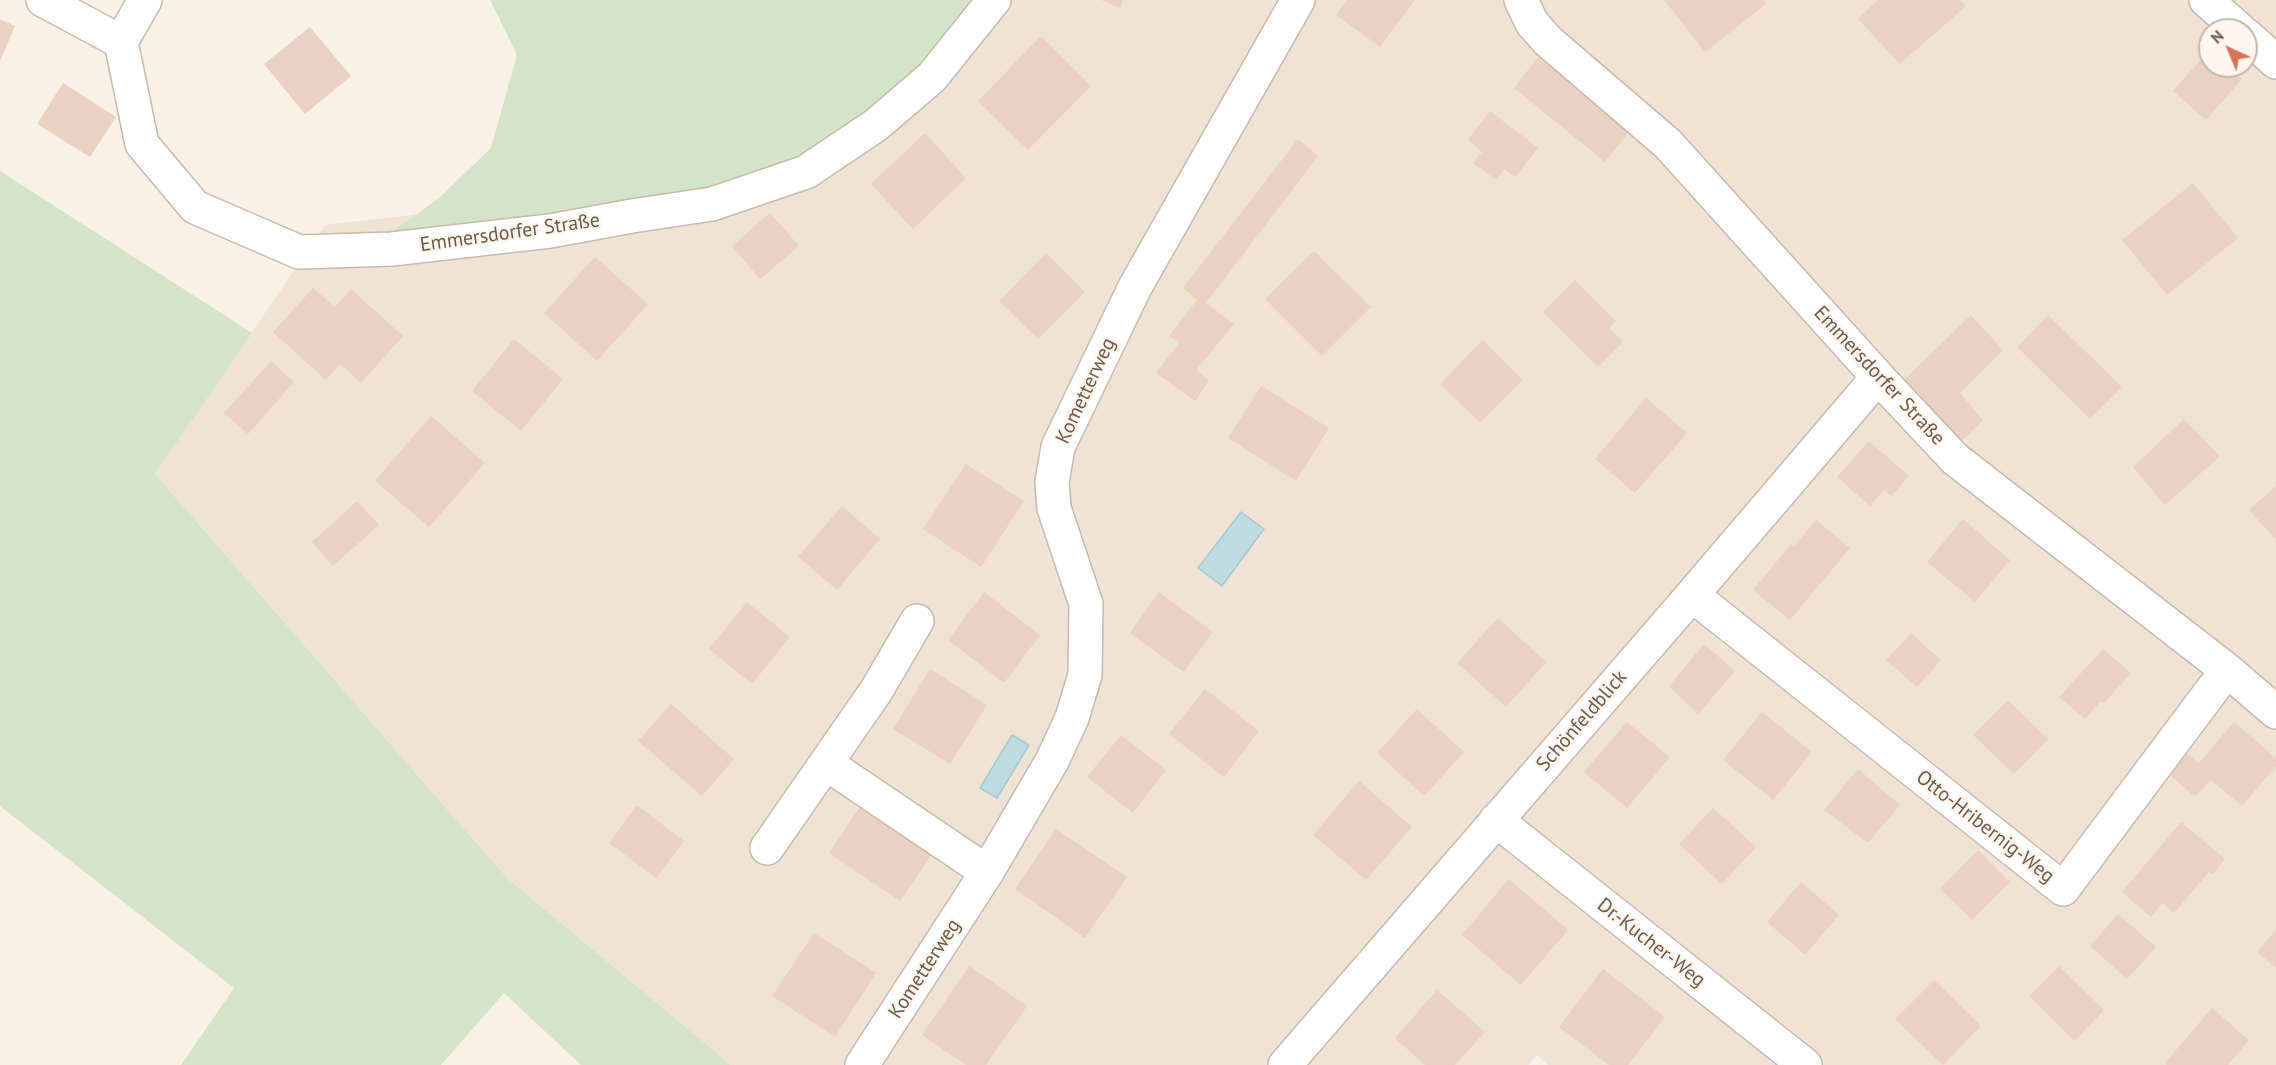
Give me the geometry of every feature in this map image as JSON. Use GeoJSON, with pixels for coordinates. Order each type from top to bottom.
{"type":"FeatureCollection","features":[{"type":"Feature","properties":{"kind":"street"},"geometry":{"type":"LineString","coordinates":[[44,0],[121,42],[145,0]]}},
{"type":"Feature","properties":{"kind":"street","name":"Emmersdorfer Straße"},"geometry":{"type":"LineString","coordinates":[[121,42],[142,144],[195,207],[299,252],[392,249],[550,231],[712,204],[806,172],[876,125],[932,76],[994,0]]}},
{"type":"Feature","properties":{"kind":"street","name":"Kometterweg"},"geometry":{"type":"LineString","coordinates":[[862,1065],[987,872],[1052,761],[1072,718],[1084,675],[1086,604],[1054,508],[1052,482],[1058,447],[1135,287],[1298,0]]}},
{"type":"Feature","properties":{"kind":"street","name":"Emmersdorfer Straße"},"geometry":{"type":"LineString","coordinates":[[1521,0],[1532,23],[1548,41],[1668,144],[1955,459],[2228,670],[2276,712]]}},
{"type":"Feature","properties":{"kind":"street"},"geometry":{"type":"LineString","coordinates":[[2206,0],[2226,18]]}},
{"type":"Feature","properties":{"kind":"street"},"geometry":{"type":"LineString","coordinates":[[2258,46],[2276,62]]}},
{"type":"Feature","properties":{"kind":"street","name":"Schönfeldblick"},"geometry":{"type":"LineString","coordinates":[[1285,1065],[1878,377]]}},
{"type":"Feature","properties":{"kind":"street","name":"Otto-Hribernig-Weg"},"geometry":{"type":"LineString","coordinates":[[1692,595],[2063,889],[2228,670]]}},
{"type":"Feature","properties":{"kind":"street"},"geometry":{"type":"LineString","coordinates":[[767,848],[876,691],[917,621]]}},
{"type":"Feature","properties":{"kind":"street"},"geometry":{"type":"LineString","coordinates":[[827,764],[987,872]]}},
{"type":"Feature","properties":{"kind":"street","name":"Dr.-Kucher-Weg"},"geometry":{"type":"LineString","coordinates":[[1496,820],[1805,1065]]}},
{"type":"Feature","properties":{"kind":"shaded area"},"geometry":{"type":"Polygon","coordinates":[[[787,0],[2276,0],[2276,1065],[1548,1065],[1537,1055],[1528,1065],[731,1065],[507,878],[155,474],[325,225],[711,180],[787,0]]]}},
{"type":"Feature","properties":{"kind":"green space"},"geometry":{"type":"Polygon","coordinates":[[[490,0],[992,0],[906,99],[784,179],[686,208],[391,233],[439,198],[491,148],[517,55],[490,0]]]}},
{"type":"Feature","properties":{"kind":"green space"},"geometry":{"type":"Polygon","coordinates":[[[0,171],[252,333],[155,474],[507,878],[731,1065],[581,1065],[504,993],[441,1065],[181,1065],[234,988],[0,806],[0,171]]]}},
{"type":"Feature","properties":{"kind":"water"},"geometry":{"type":"Polygon","coordinates":[[[1241,512],[1264,529],[1222,586],[1198,568],[1241,512]]]}},
{"type":"Feature","properties":{"kind":"water"},"geometry":{"type":"Polygon","coordinates":[[[1012,735],[1029,745],[997,798],[980,788],[1012,735]]]}},
{"type":"Feature","properties":{"kind":"building"},"geometry":{"type":"Polygon","coordinates":[[[1101,0],[1123,0],[1120,8],[1101,0]]]}},
{"type":"Feature","properties":{"kind":"building"},"geometry":{"type":"Polygon","coordinates":[[[1347,0],[1415,0],[1380,47],[1336,15],[1347,0]]]}},
{"type":"Feature","properties":{"kind":"building"},"geometry":{"type":"Polygon","coordinates":[[[1664,0],[1763,0],[1766,4],[1705,52],[1664,0]]]}},
{"type":"Feature","properties":{"kind":"building"},"geometry":{"type":"Polygon","coordinates":[[[1878,0],[1960,0],[1966,6],[1900,64],[1858,19],[1878,0]]]}},
{"type":"Feature","properties":{"kind":"building"},"geometry":{"type":"Polygon","coordinates":[[[0,19],[15,26],[0,61],[0,19]]]}},
{"type":"Feature","properties":{"kind":"building"},"geometry":{"type":"Polygon","coordinates":[[[310,27],[351,76],[305,114],[264,64],[310,27]]]}},
{"type":"Feature","properties":{"kind":"building"},"geometry":{"type":"Polygon","coordinates":[[[1041,36],[1091,86],[1028,150],[978,101],[1041,36]]]}},
{"type":"Feature","properties":{"kind":"building"},"geometry":{"type":"Polygon","coordinates":[[[1538,57],[1630,131],[1605,162],[1514,88],[1538,57]]]}},
{"type":"Feature","properties":{"kind":"building"},"geometry":{"type":"Polygon","coordinates":[[[2198,63],[2198,78],[2242,79],[2206,120],[2173,91],[2198,63]]]}},
{"type":"Feature","properties":{"kind":"building"},"geometry":{"type":"Polygon","coordinates":[[[63,83],[116,117],[90,157],[37,124],[63,83]]]}},
{"type":"Feature","properties":{"kind":"building"},"geometry":{"type":"Polygon","coordinates":[[[1490,111],[1538,148],[1515,177],[1504,169],[1496,180],[1473,163],[1482,152],[1468,140],[1490,111]]]}},
{"type":"Feature","properties":{"kind":"building"},"geometry":{"type":"Polygon","coordinates":[[[925,133],[966,178],[913,229],[871,184],[925,133]]]}},
{"type":"Feature","properties":{"kind":"building"},"geometry":{"type":"Polygon","coordinates":[[[1298,139],[1318,156],[1206,303],[1234,324],[1196,370],[1209,381],[1195,401],[1156,373],[1180,342],[1169,336],[1197,300],[1183,288],[1298,139]]]}},
{"type":"Feature","properties":{"kind":"building"},"geometry":{"type":"Polygon","coordinates":[[[2193,183],[2238,238],[2167,295],[2122,240],[2193,183]]]}},
{"type":"Feature","properties":{"kind":"building"},"geometry":{"type":"Polygon","coordinates":[[[770,213],[799,246],[760,279],[732,246],[770,213]]]}},
{"type":"Feature","properties":{"kind":"building"},"geometry":{"type":"Polygon","coordinates":[[[1314,251],[1371,307],[1322,356],[1265,299],[1314,251]]]}},
{"type":"Feature","properties":{"kind":"building"},"geometry":{"type":"Polygon","coordinates":[[[1046,253],[1085,292],[1038,339],[999,301],[1046,253]]]}},
{"type":"Feature","properties":{"kind":"building"},"geometry":{"type":"Polygon","coordinates":[[[595,257],[648,304],[597,361],[544,313],[595,257]]]}},
{"type":"Feature","properties":{"kind":"building"},"geometry":{"type":"Polygon","coordinates":[[[1575,280],[1616,321],[1609,328],[1623,342],[1598,367],[1543,312],[1575,280]]]}},
{"type":"Feature","properties":{"kind":"building"},"geometry":{"type":"Polygon","coordinates":[[[313,288],[335,307],[351,289],[403,336],[361,383],[340,364],[326,380],[273,332],[313,288]]]}},
{"type":"Feature","properties":{"kind":"building"},"geometry":{"type":"Polygon","coordinates":[[[1971,315],[2003,350],[1960,393],[1983,420],[1961,442],[1900,384],[1971,315]]]}},
{"type":"Feature","properties":{"kind":"building"},"geometry":{"type":"Polygon","coordinates":[[[2048,315],[2122,387],[2090,419],[2017,347],[2048,315]]]}},
{"type":"Feature","properties":{"kind":"building"},"geometry":{"type":"Polygon","coordinates":[[[514,339],[563,379],[521,431],[472,391],[514,339]]]}},
{"type":"Feature","properties":{"kind":"building"},"geometry":{"type":"Polygon","coordinates":[[[1483,340],[1523,380],[1480,423],[1440,384],[1483,340]]]}},
{"type":"Feature","properties":{"kind":"building"},"geometry":{"type":"Polygon","coordinates":[[[271,361],[294,382],[248,434],[224,413],[271,361]]]}},
{"type":"Feature","properties":{"kind":"building"},"geometry":{"type":"Polygon","coordinates":[[[1261,386],[1329,428],[1296,481],[1228,438],[1261,386]]]}},
{"type":"Feature","properties":{"kind":"building"},"geometry":{"type":"Polygon","coordinates":[[[1646,398],[1687,433],[1635,493],[1595,459],[1646,398]]]}},
{"type":"Feature","properties":{"kind":"building"},"geometry":{"type":"Polygon","coordinates":[[[431,416],[485,463],[429,527],[375,481],[431,416]]]}},
{"type":"Feature","properties":{"kind":"building"},"geometry":{"type":"Polygon","coordinates":[[[2184,419],[2220,456],[2165,505],[2133,467],[2184,419]]]}},
{"type":"Feature","properties":{"kind":"building"},"geometry":{"type":"Polygon","coordinates":[[[1869,441],[1909,476],[1891,496],[1884,490],[1870,506],[1837,477],[1869,441]]]}},
{"type":"Feature","properties":{"kind":"building"},"geometry":{"type":"Polygon","coordinates":[[[966,464],[1024,501],[981,567],[923,529],[966,464]]]}},
{"type":"Feature","properties":{"kind":"building"},"geometry":{"type":"Polygon","coordinates":[[[2276,486],[2276,540],[2249,510],[2276,486]]]}},
{"type":"Feature","properties":{"kind":"building"},"geometry":{"type":"Polygon","coordinates":[[[357,501],[379,525],[333,566],[312,542],[357,501]]]}},
{"type":"Feature","properties":{"kind":"building"},"geometry":{"type":"Polygon","coordinates":[[[842,506],[880,539],[837,590],[798,557],[842,506]]]}},
{"type":"Feature","properties":{"kind":"building"},"geometry":{"type":"Polygon","coordinates":[[[1963,519],[2010,560],[1975,602],[1927,562],[1963,519]]]}},
{"type":"Feature","properties":{"kind":"building"},"geometry":{"type":"Polygon","coordinates":[[[1816,520],[1850,548],[1790,620],[1753,590],[1791,544],[1794,546],[1816,520]]]}},
{"type":"Feature","properties":{"kind":"building"},"geometry":{"type":"Polygon","coordinates":[[[984,592],[1040,635],[1004,683],[948,640],[984,592]]]}},
{"type":"Feature","properties":{"kind":"building"},"geometry":{"type":"Polygon","coordinates":[[[1159,592],[1213,632],[1184,672],[1130,633],[1159,592]]]}},
{"type":"Feature","properties":{"kind":"building"},"geometry":{"type":"Polygon","coordinates":[[[747,602],[790,637],[752,684],[709,649],[747,602]]]}},
{"type":"Feature","properties":{"kind":"building"},"geometry":{"type":"Polygon","coordinates":[[[1498,618],[1546,662],[1506,707],[1457,663],[1498,618]]]}},
{"type":"Feature","properties":{"kind":"building"},"geometry":{"type":"Polygon","coordinates":[[[1911,633],[1941,660],[1917,687],[1886,660],[1911,633]]]}},
{"type":"Feature","properties":{"kind":"building"},"geometry":{"type":"Polygon","coordinates":[[[1704,644],[1735,671],[1698,714],[1669,686],[1704,644]]]}},
{"type":"Feature","properties":{"kind":"building"},"geometry":{"type":"Polygon","coordinates":[[[2103,649],[2131,673],[2104,703],[2101,701],[2085,719],[2059,697],[2103,649]]]}},
{"type":"Feature","properties":{"kind":"building"},"geometry":{"type":"Polygon","coordinates":[[[930,669],[987,705],[950,764],[893,729],[930,669]]]}},
{"type":"Feature","properties":{"kind":"building"},"geometry":{"type":"Polygon","coordinates":[[[1205,689],[1259,731],[1224,777],[1169,734],[1205,689]]]}},
{"type":"Feature","properties":{"kind":"building"},"geometry":{"type":"Polygon","coordinates":[[[2008,700],[2048,739],[2014,774],[1973,735],[2008,700]]]}},
{"type":"Feature","properties":{"kind":"building"},"geometry":{"type":"Polygon","coordinates":[[[671,704],[734,759],[702,796],[638,741],[671,704]]]}},
{"type":"Feature","properties":{"kind":"building"},"geometry":{"type":"Polygon","coordinates":[[[1417,709],[1464,752],[1424,796],[1377,753],[1417,709]]]}},
{"type":"Feature","properties":{"kind":"building"},"geometry":{"type":"Polygon","coordinates":[[[1762,712],[1812,752],[1773,800],[1723,760],[1762,712]]]}},
{"type":"Feature","properties":{"kind":"building"},"geometry":{"type":"Polygon","coordinates":[[[1627,722],[1670,757],[1627,808],[1584,772],[1627,722]]]}},
{"type":"Feature","properties":{"kind":"building"},"geometry":{"type":"Polygon","coordinates":[[[2234,722],[2276,758],[2276,766],[2242,806],[2211,780],[2195,797],[2169,774],[2188,753],[2198,764],[2234,722]]]}},
{"type":"Feature","properties":{"kind":"building"},"geometry":{"type":"Polygon","coordinates":[[[1121,735],[1166,770],[1133,813],[1087,777],[1121,735]]]}},
{"type":"Feature","properties":{"kind":"building"},"geometry":{"type":"Polygon","coordinates":[[[1858,769],[1900,805],[1868,843],[1824,810],[1858,769]]]}},
{"type":"Feature","properties":{"kind":"building"},"geometry":{"type":"Polygon","coordinates":[[[1359,781],[1412,827],[1366,880],[1313,835],[1359,781]]]}},
{"type":"Feature","properties":{"kind":"building"},"geometry":{"type":"Polygon","coordinates":[[[863,802],[935,850],[900,901],[829,853],[863,802]]]}},
{"type":"Feature","properties":{"kind":"building"},"geometry":{"type":"Polygon","coordinates":[[[637,805],[684,841],[656,878],[609,843],[637,805]]]}},
{"type":"Feature","properties":{"kind":"building"},"geometry":{"type":"Polygon","coordinates":[[[1713,808],[1756,847],[1722,884],[1679,844],[1713,808]]]}},
{"type":"Feature","properties":{"kind":"building"},"geometry":{"type":"Polygon","coordinates":[[[2181,822],[2225,859],[2212,875],[2209,872],[2174,913],[2163,903],[2151,917],[2122,892],[2181,822]]]}},
{"type":"Feature","properties":{"kind":"building"},"geometry":{"type":"Polygon","coordinates":[[[1056,829],[1127,877],[1085,938],[1015,889],[1056,829]]]}},
{"type":"Feature","properties":{"kind":"building"},"geometry":{"type":"Polygon","coordinates":[[[1978,850],[2010,882],[1972,920],[1940,889],[1978,850]]]}},
{"type":"Feature","properties":{"kind":"building"},"geometry":{"type":"Polygon","coordinates":[[[1509,879],[1568,930],[1521,985],[1462,935],[1509,879]]]}},
{"type":"Feature","properties":{"kind":"building"},"geometry":{"type":"Polygon","coordinates":[[[1801,882],[1839,915],[1805,955],[1767,922],[1801,882]]]}},
{"type":"Feature","properties":{"kind":"building"},"geometry":{"type":"Polygon","coordinates":[[[2118,914],[2156,947],[2127,979],[2090,946],[2118,914]]]}},
{"type":"Feature","properties":{"kind":"building"},"geometry":{"type":"Polygon","coordinates":[[[2276,930],[2276,968],[2257,952],[2276,930]]]}},
{"type":"Feature","properties":{"kind":"building"},"geometry":{"type":"Polygon","coordinates":[[[814,933],[876,973],[835,1037],[772,996],[814,933]]]}},
{"type":"Feature","properties":{"kind":"building"},"geometry":{"type":"Polygon","coordinates":[[[969,966],[1027,1006],[986,1065],[966,1065],[922,1035],[969,966]]]}},
{"type":"Feature","properties":{"kind":"building"},"geometry":{"type":"Polygon","coordinates":[[[2059,966],[2104,1010],[2074,1041],[2029,996],[2059,966]]]}},
{"type":"Feature","properties":{"kind":"building"},"geometry":{"type":"Polygon","coordinates":[[[1603,969],[1665,1017],[1628,1065],[1609,1065],[1559,1027],[1603,969]]]}},
{"type":"Feature","properties":{"kind":"building"},"geometry":{"type":"Polygon","coordinates":[[[1934,980],[1981,1026],[1943,1065],[1895,1019],[1934,980]]]}},
{"type":"Feature","properties":{"kind":"building"},"geometry":{"type":"Polygon","coordinates":[[[1437,990],[1485,1032],[1455,1065],[1425,1065],[1395,1038],[1437,990]]]}},
{"type":"Feature","properties":{"kind":"building"},"geometry":{"type":"Polygon","coordinates":[[[2212,1008],[2249,1040],[2228,1065],[2167,1065],[2165,1063],[2212,1008]]]}}]}
